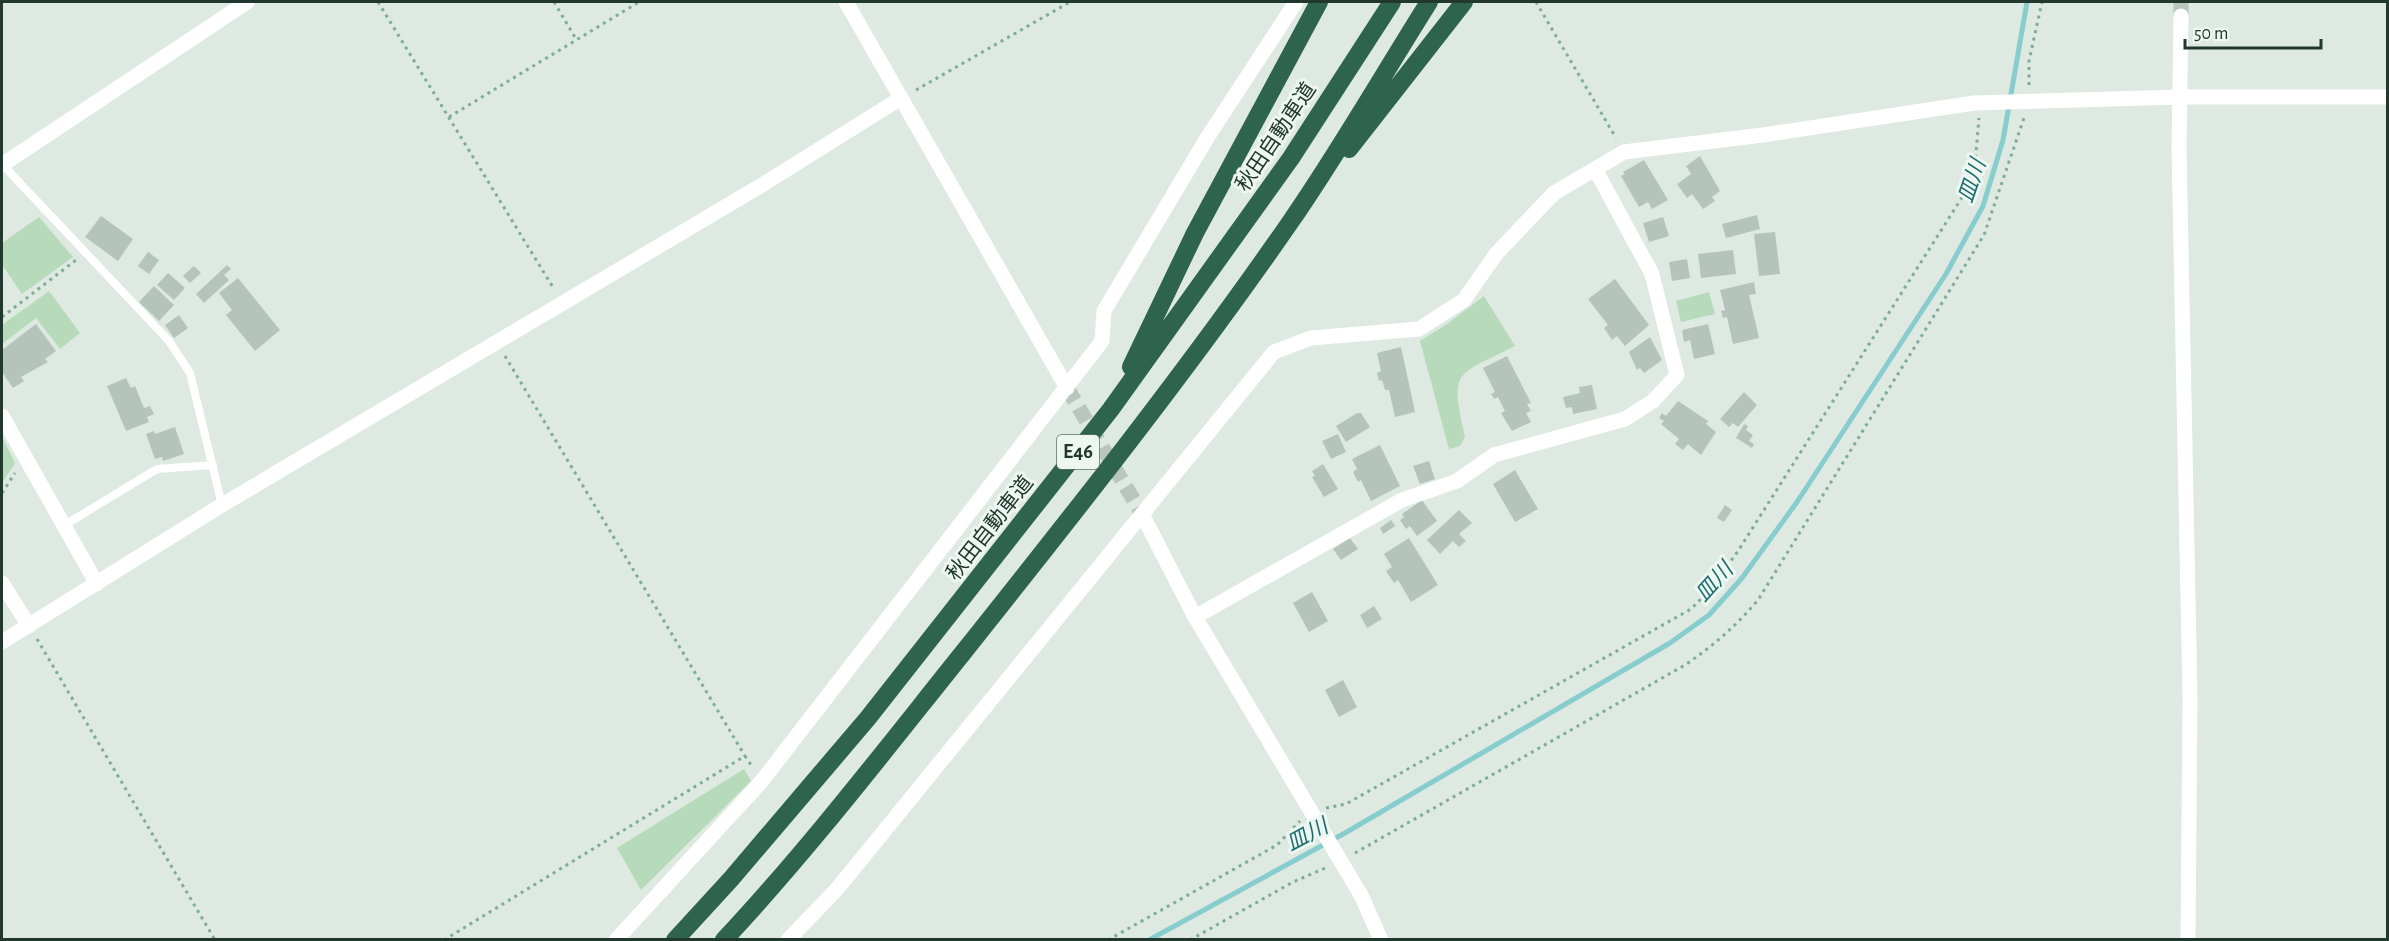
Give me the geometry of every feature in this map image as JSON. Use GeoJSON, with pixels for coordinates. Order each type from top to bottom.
{"type":"FeatureCollection","features":[{"type":"Feature","properties":{"kind":"highway"},"geometry":{"type":"LineString","coordinates":[[1111,409],[1195,233],[1319,2]]}},
{"type":"Feature","properties":{"kind":"highway","name":"秋田自動車道"},"geometry":{"type":"LineString","coordinates":[[675,939],[731,879],[868,718],[1111,409],[1291,158],[1392,2]]}},
{"type":"Feature","properties":{"kind":"highway","name":"E46"},"geometry":{"type":"LineString","coordinates":[[724,939],[758,903],[888,747],[1047,547],[1292,220],[1429,2]]}},
{"type":"Feature","properties":{"kind":"highway"},"geometry":{"type":"LineString","coordinates":[[1292,220],[1464,2]]}},
{"type":"Feature","properties":{"kind":"street"},"geometry":{"type":"LineString","coordinates":[[2,164],[248,2]]}},
{"type":"Feature","properties":{"kind":"street"},"geometry":{"type":"LineString","coordinates":[[846,2],[1067,388]]}},
{"type":"Feature","properties":{"kind":"street"},"geometry":{"type":"LineString","coordinates":[[616,939],[761,782],[1102,341],[1104,311],[1207,138],[1296,2]]}},
{"type":"Feature","properties":{"kind":"street"},"geometry":{"type":"LineString","coordinates":[[2181,16],[2179,148],[2190,698],[2188,939]]}},
{"type":"Feature","properties":{"kind":"street"},"geometry":{"type":"LineString","coordinates":[[788,939],[837,889],[1274,352],[1311,338],[1419,329],[1464,300],[1496,254],[1554,193],[1624,152],[1763,135],[1980,102],[2181,97],[2388,97]]}},
{"type":"Feature","properties":{"kind":"street"},"geometry":{"type":"LineString","coordinates":[[2,642],[222,506],[762,185],[901,98]]}},
{"type":"Feature","properties":{"kind":"street"},"geometry":{"type":"LineString","coordinates":[[1195,617],[1402,500],[1456,481],[1494,455],[1625,419],[1653,401],[1677,375],[1652,274],[1594,169]]}},
{"type":"Feature","properties":{"kind":"street"},"geometry":{"type":"LineString","coordinates":[[2,416],[97,584]]}},
{"type":"Feature","properties":{"kind":"street"},"geometry":{"type":"LineString","coordinates":[[1142,514],[1195,617],[1361,895],[1381,939]]}},
{"type":"Feature","properties":{"kind":"street"},"geometry":{"type":"LineString","coordinates":[[2,583],[29,626]]}},
{"type":"Feature","properties":{"kind":"lane"},"geometry":{"type":"LineString","coordinates":[[2,164],[84,254],[169,341],[190,373],[222,506]]}},
{"type":"Feature","properties":{"kind":"lane"},"geometry":{"type":"LineString","coordinates":[[63,526],[157,469],[213,465]]}},
{"type":"Feature","properties":{"kind":"path"},"geometry":{"type":"LineString","coordinates":[[378,2],[563,303]]}},
{"type":"Feature","properties":{"kind":"path"},"geometry":{"type":"LineString","coordinates":[[554,2],[576,39]]}},
{"type":"Feature","properties":{"kind":"path"},"geometry":{"type":"LineString","coordinates":[[449,117],[639,2]]}},
{"type":"Feature","properties":{"kind":"path"},"geometry":{"type":"LineString","coordinates":[[901,98],[1070,2]]}},
{"type":"Feature","properties":{"kind":"path"},"geometry":{"type":"LineString","coordinates":[[1536,2],[1624,152]]}},
{"type":"Feature","properties":{"kind":"path"},"geometry":{"type":"LineString","coordinates":[[1191,939],[1685,665],[1721,640],[1736,625],[1758,600],[1984,235],[2026,101],[2029,61],[2042,2]]}},
{"type":"Feature","properties":{"kind":"path"},"geometry":{"type":"LineString","coordinates":[[1108,939],[1277,845],[1311,811],[1347,804],[1691,609],[1711,589],[1738,551],[1961,200],[1975,165],[1980,102]]}},
{"type":"Feature","properties":{"kind":"path"},"geometry":{"type":"LineString","coordinates":[[2,317],[84,254]]}},
{"type":"Feature","properties":{"kind":"path"},"geometry":{"type":"LineString","coordinates":[[497,342],[761,782]]}},
{"type":"Feature","properties":{"kind":"path"},"geometry":{"type":"LineString","coordinates":[[2,493],[25,459]]}},
{"type":"Feature","properties":{"kind":"path"},"geometry":{"type":"LineString","coordinates":[[29,626],[215,939]]}},
{"type":"Feature","properties":{"kind":"path"},"geometry":{"type":"LineString","coordinates":[[444,939],[745,756]]}},
{"type":"Feature","properties":{"kind":"green space"},"geometry":{"type":"Polygon","coordinates":[[[39,217],[73,257],[22,294],[2,265],[2,243],[39,217]]]}},
{"type":"Feature","properties":{"kind":"green space"},"geometry":{"type":"Polygon","coordinates":[[[49,291],[80,333],[60,349],[36,318],[2,344],[2,325],[49,291]]]}},
{"type":"Feature","properties":{"kind":"green space"},"geometry":{"type":"Polygon","coordinates":[[[1709,292],[1715,314],[1681,322],[1676,301],[1709,292]]]}},
{"type":"Feature","properties":{"kind":"green space"},"geometry":{"type":"Polygon","coordinates":[[[1484,296],[1515,346],[1480,363],[1462,377],[1458,386],[1458,398],[1465,437],[1460,446],[1449,449],[1420,341],[1484,296]]]}},
{"type":"Feature","properties":{"kind":"green space"},"geometry":{"type":"Polygon","coordinates":[[[2,437],[15,463],[2,483],[2,437]]]}},
{"type":"Feature","properties":{"kind":"green space"},"geometry":{"type":"Polygon","coordinates":[[[744,769],[751,781],[641,890],[617,848],[744,769]]]}},
{"type":"Feature","properties":{"kind":"building"},"geometry":{"type":"Polygon","coordinates":[[[1700,156],[1720,191],[1712,197],[1715,201],[1703,209],[1692,194],[1687,198],[1677,184],[1691,174],[1686,166],[1700,156]]]}},
{"type":"Feature","properties":{"kind":"building"},"geometry":{"type":"Polygon","coordinates":[[[1644,160],[1668,200],[1652,209],[1648,202],[1639,207],[1621,176],[1625,174],[1623,172],[1644,160]]]}},
{"type":"Feature","properties":{"kind":"building"},"geometry":{"type":"Polygon","coordinates":[[[1757,215],[1760,229],[1726,238],[1722,224],[1757,215]]]}},
{"type":"Feature","properties":{"kind":"building"},"geometry":{"type":"Polygon","coordinates":[[[101,216],[133,239],[118,261],[85,237],[101,216]]]}},
{"type":"Feature","properties":{"kind":"building"},"geometry":{"type":"Polygon","coordinates":[[[1663,217],[1669,236],[1649,242],[1643,223],[1663,217]]]}},
{"type":"Feature","properties":{"kind":"building"},"geometry":{"type":"Polygon","coordinates":[[[1775,232],[1780,274],[1759,276],[1754,234],[1775,232]]]}},
{"type":"Feature","properties":{"kind":"building"},"geometry":{"type":"Polygon","coordinates":[[[1733,250],[1736,274],[1701,278],[1698,254],[1733,250]]]}},
{"type":"Feature","properties":{"kind":"building"},"geometry":{"type":"Polygon","coordinates":[[[148,252],[159,260],[149,274],[138,266],[148,252]]]}},
{"type":"Feature","properties":{"kind":"building"},"geometry":{"type":"Polygon","coordinates":[[[1687,259],[1690,278],[1672,281],[1669,262],[1687,259]]]}},
{"type":"Feature","properties":{"kind":"building"},"geometry":{"type":"Polygon","coordinates":[[[227,265],[231,269],[224,275],[229,280],[204,303],[196,294],[227,265]]]}},
{"type":"Feature","properties":{"kind":"building"},"geometry":{"type":"Polygon","coordinates":[[[194,266],[201,273],[190,283],[183,276],[194,266]]]}},
{"type":"Feature","properties":{"kind":"building"},"geometry":{"type":"Polygon","coordinates":[[[168,273],[185,288],[174,300],[157,285],[168,273]]]}},
{"type":"Feature","properties":{"kind":"building"},"geometry":{"type":"Polygon","coordinates":[[[238,278],[280,330],[255,351],[226,315],[232,310],[219,293],[238,278]]]}},
{"type":"Feature","properties":{"kind":"building"},"geometry":{"type":"Polygon","coordinates":[[[1615,279],[1649,325],[1625,346],[1617,336],[1612,340],[1604,328],[1608,325],[1588,299],[1615,279]]]}},
{"type":"Feature","properties":{"kind":"building"},"geometry":{"type":"Polygon","coordinates":[[[1754,282],[1756,294],[1749,295],[1759,338],[1733,344],[1727,317],[1723,318],[1721,311],[1725,310],[1720,290],[1754,282]]]}},
{"type":"Feature","properties":{"kind":"building"},"geometry":{"type":"Polygon","coordinates":[[[154,286],[174,305],[159,321],[139,302],[154,286]]]}},
{"type":"Feature","properties":{"kind":"building"},"geometry":{"type":"Polygon","coordinates":[[[179,315],[188,328],[174,338],[165,325],[179,315]]]}},
{"type":"Feature","properties":{"kind":"building"},"geometry":{"type":"Polygon","coordinates":[[[36,324],[56,351],[45,359],[48,362],[21,377],[24,381],[13,388],[2,372],[2,350],[36,324]]]}},
{"type":"Feature","properties":{"kind":"building"},"geometry":{"type":"Polygon","coordinates":[[[1708,324],[1715,354],[1694,359],[1690,340],[1684,342],[1682,330],[1708,324]]]}},
{"type":"Feature","properties":{"kind":"building"},"geometry":{"type":"Polygon","coordinates":[[[1650,337],[1662,360],[1644,373],[1640,368],[1637,370],[1629,352],[1650,337]]]}},
{"type":"Feature","properties":{"kind":"building"},"geometry":{"type":"Polygon","coordinates":[[[1401,347],[1415,412],[1395,417],[1389,390],[1385,390],[1382,380],[1379,381],[1377,373],[1381,371],[1377,353],[1401,347]]]}},
{"type":"Feature","properties":{"kind":"building"},"geometry":{"type":"Polygon","coordinates":[[[1507,356],[1531,403],[1527,404],[1531,411],[1526,413],[1531,422],[1512,431],[1501,413],[1505,411],[1498,397],[1494,399],[1491,394],[1495,392],[1483,368],[1507,356]]]}},
{"type":"Feature","properties":{"kind":"building"},"geometry":{"type":"Polygon","coordinates":[[[126,378],[131,388],[135,386],[144,408],[150,406],[154,414],[147,417],[149,422],[126,431],[107,386],[126,378]]]}},
{"type":"Feature","properties":{"kind":"building"},"geometry":{"type":"Polygon","coordinates":[[[1592,385],[1597,409],[1573,414],[1572,407],[1566,408],[1563,397],[1580,393],[1579,387],[1592,385]]]}},
{"type":"Feature","properties":{"kind":"building"},"geometry":{"type":"Polygon","coordinates":[[[1744,392],[1757,405],[1738,427],[1733,423],[1729,427],[1720,419],[1744,392]]]}},
{"type":"Feature","properties":{"kind":"building"},"geometry":{"type":"Polygon","coordinates":[[[1678,401],[1708,421],[1706,424],[1716,432],[1701,455],[1688,444],[1683,450],[1675,444],[1679,439],[1661,424],[1664,421],[1659,418],[1662,413],[1666,416],[1678,401]]]}},
{"type":"Feature","properties":{"kind":"building"},"geometry":{"type":"Polygon","coordinates":[[[1357,413],[1361,413],[1370,427],[1346,442],[1336,426],[1357,413]]]}},
{"type":"Feature","properties":{"kind":"building"},"geometry":{"type":"Polygon","coordinates":[[[1744,424],[1748,426],[1746,430],[1753,435],[1749,441],[1754,444],[1752,448],[1736,438],[1744,424]]]}},
{"type":"Feature","properties":{"kind":"building"},"geometry":{"type":"Polygon","coordinates":[[[175,427],[184,454],[163,461],[162,457],[155,459],[146,434],[154,431],[155,434],[175,427]]]}},
{"type":"Feature","properties":{"kind":"building"},"geometry":{"type":"Polygon","coordinates":[[[1338,434],[1346,452],[1331,459],[1322,441],[1338,434]]]}},
{"type":"Feature","properties":{"kind":"building"},"geometry":{"type":"Polygon","coordinates":[[[1380,445],[1400,486],[1371,501],[1361,480],[1358,482],[1353,472],[1357,469],[1352,459],[1380,445]]]}},
{"type":"Feature","properties":{"kind":"building"},"geometry":{"type":"Polygon","coordinates":[[[1429,461],[1435,479],[1420,484],[1413,466],[1429,461]]]}},
{"type":"Feature","properties":{"kind":"building"},"geometry":{"type":"Polygon","coordinates":[[[1323,464],[1338,489],[1324,497],[1312,477],[1315,476],[1312,471],[1323,464]]]}},
{"type":"Feature","properties":{"kind":"building"},"geometry":{"type":"Polygon","coordinates":[[[1515,470],[1538,509],[1515,522],[1493,484],[1515,470]]]}},
{"type":"Feature","properties":{"kind":"building"},"geometry":{"type":"Polygon","coordinates":[[[1422,500],[1437,521],[1417,536],[1410,526],[1406,529],[1400,520],[1404,517],[1402,514],[1422,500]]]}},
{"type":"Feature","properties":{"kind":"building"},"geometry":{"type":"Polygon","coordinates":[[[1725,505],[1732,510],[1724,522],[1717,518],[1725,505]]]}},
{"type":"Feature","properties":{"kind":"building"},"geometry":{"type":"Polygon","coordinates":[[[1459,510],[1472,523],[1459,534],[1466,541],[1459,547],[1453,541],[1440,554],[1427,540],[1459,510]]]}},
{"type":"Feature","properties":{"kind":"building"},"geometry":{"type":"Polygon","coordinates":[[[1391,520],[1395,526],[1383,534],[1380,528],[1391,520]]]}},
{"type":"Feature","properties":{"kind":"building"},"geometry":{"type":"Polygon","coordinates":[[[1350,538],[1358,549],[1341,560],[1333,549],[1350,538]]]}},
{"type":"Feature","properties":{"kind":"building"},"geometry":{"type":"Polygon","coordinates":[[[1409,538],[1438,585],[1411,602],[1398,580],[1394,583],[1386,571],[1392,567],[1384,554],[1409,538]]]}},
{"type":"Feature","properties":{"kind":"building"},"geometry":{"type":"Polygon","coordinates":[[[1312,592],[1328,621],[1309,632],[1293,603],[1312,592]]]}},
{"type":"Feature","properties":{"kind":"building"},"geometry":{"type":"Polygon","coordinates":[[[1374,606],[1382,619],[1367,628],[1360,615],[1374,606]]]}},
{"type":"Feature","properties":{"kind":"building"},"geometry":{"type":"Polygon","coordinates":[[[1343,680],[1357,707],[1339,717],[1325,690],[1343,680]]]}},
{"type":"Feature","properties":{"kind":"waterway","name":"皿川"},"geometry":{"type":"LineString","coordinates":[[1149,940],[1345,833],[1670,643],[1709,615],[1742,578],[1797,502],[1946,274],[1983,206],[2003,140],[2027,2]]}},
{"type":"Feature","properties":{"kind":"tunnel"},"geometry":{"type":"LineString","coordinates":[[2181,2],[2181,16]]}},
{"type":"Feature","properties":{"kind":"tunnel"},"geometry":{"type":"LineString","coordinates":[[1067,388],[1142,514]]}}]}
